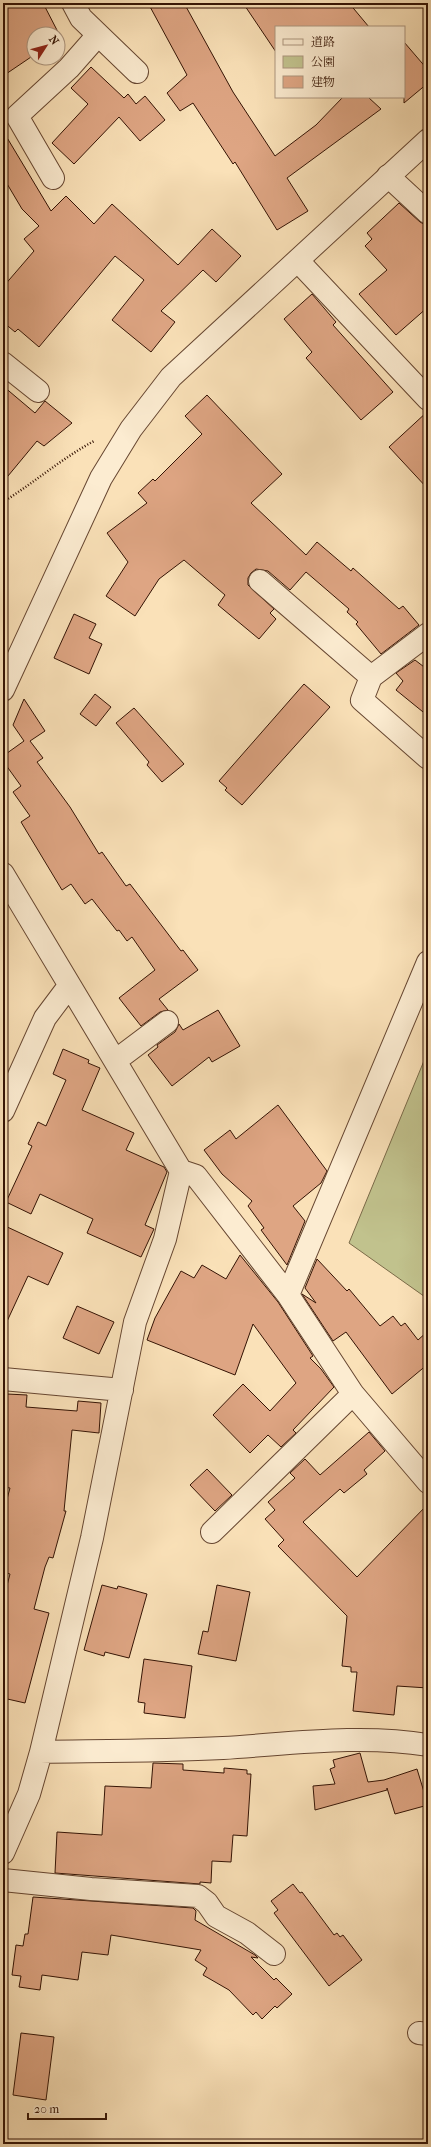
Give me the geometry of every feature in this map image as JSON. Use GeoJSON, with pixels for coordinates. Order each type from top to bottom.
{"type":"FeatureCollection","features":[{"type":"Feature","properties":{"kind":"street"},"geometry":{"type":"LineString","coordinates":[[72,3],[81,18],[137,72]]}},
{"type":"Feature","properties":{"kind":"street"},"geometry":{"type":"LineString","coordinates":[[52,178],[17,116],[70,68],[98,35]]}},
{"type":"Feature","properties":{"kind":"street"},"geometry":{"type":"LineString","coordinates":[[3,690],[101,478],[131,429],[171,377],[428,140]]}},
{"type":"Feature","properties":{"kind":"street"},"geometry":{"type":"LineString","coordinates":[[388,176],[428,213]]}},
{"type":"Feature","properties":{"kind":"street"},"geometry":{"type":"LineString","coordinates":[[298,260],[428,399]]}},
{"type":"Feature","properties":{"kind":"street"},"geometry":{"type":"LineString","coordinates":[[3,363],[38,391]]}},
{"type":"Feature","properties":{"kind":"street"},"geometry":{"type":"LineString","coordinates":[[260,581],[371,677]]}},
{"type":"Feature","properties":{"kind":"street"},"geometry":{"type":"LineString","coordinates":[[428,634],[371,677],[362,700],[428,758]]}},
{"type":"Feature","properties":{"kind":"street"},"geometry":{"type":"LineString","coordinates":[[3,874],[181,1171],[196,1176],[288,1295],[353,1394],[428,1482]]}},
{"type":"Feature","properties":{"kind":"street"},"geometry":{"type":"LineString","coordinates":[[288,1295],[428,962]]}},
{"type":"Feature","properties":{"kind":"street"},"geometry":{"type":"LineString","coordinates":[[3,1111],[45,1018],[69,986]]}},
{"type":"Feature","properties":{"kind":"street"},"geometry":{"type":"LineString","coordinates":[[115,1061],[167,1022]]}},
{"type":"Feature","properties":{"kind":"street"},"geometry":{"type":"LineString","coordinates":[[3,1852],[29,1794],[41,1752],[92,1538],[135,1322],[165,1239],[181,1171]]}},
{"type":"Feature","properties":{"kind":"street"},"geometry":{"type":"LineString","coordinates":[[3,1379],[122,1390]]}},
{"type":"Feature","properties":{"kind":"street"},"geometry":{"type":"LineString","coordinates":[[212,1532],[353,1394]]}},
{"type":"Feature","properties":{"kind":"street"},"geometry":{"type":"LineString","coordinates":[[41,1752],[186,1750],[303,1742],[373,1740],[428,1745]]}},
{"type":"Feature","properties":{"kind":"street"},"geometry":{"type":"LineString","coordinates":[[3,1880],[91,1889],[198,1896],[207,1903],[216,1916],[247,1934],[274,1954]]}},
{"type":"Feature","properties":{"kind":"path"},"geometry":{"type":"LineString","coordinates":[[3,502],[26,488],[69,454],[99,439]]}},
{"type":"Feature","properties":{"kind":"green space"},"geometry":{"type":"Polygon","coordinates":[[[428,1051],[428,1299],[349,1243],[428,1051]]]}},
{"type":"Feature","properties":{"kind":"building"},"geometry":{"type":"Polygon","coordinates":[[[3,3],[43,3],[55,26],[26,26],[26,60],[3,76],[3,3]]]}},
{"type":"Feature","properties":{"kind":"building"},"geometry":{"type":"Polygon","coordinates":[[[148,3],[184,3],[233,92],[275,156],[316,125],[342,98],[369,98],[381,109],[287,178],[308,211],[277,230],[235,162],[233,164],[193,103],[180,111],[167,93],[187,75],[148,3]]]}},
{"type":"Feature","properties":{"kind":"building"},"geometry":{"type":"Polygon","coordinates":[[[243,3],[349,3],[368,26],[275,26],[275,51],[243,3]]]}},
{"type":"Feature","properties":{"kind":"building"},"geometry":{"type":"Polygon","coordinates":[[[405,43],[428,70],[428,83],[404,103],[405,43]]]}},
{"type":"Feature","properties":{"kind":"building"},"geometry":{"type":"Polygon","coordinates":[[[91,67],[124,98],[128,94],[136,104],[145,96],[165,120],[140,141],[119,117],[74,164],[52,143],[88,104],[71,88],[91,67]]]}},
{"type":"Feature","properties":{"kind":"building"},"geometry":{"type":"Polygon","coordinates":[[[3,131],[51,211],[66,196],[94,224],[112,204],[178,265],[212,229],[241,256],[216,282],[203,270],[161,311],[175,322],[151,352],[112,320],[144,280],[115,256],[39,347],[18,329],[15,332],[3,322],[3,287],[34,251],[24,239],[39,226],[22,209],[3,177],[3,131]]]}},
{"type":"Feature","properties":{"kind":"building"},"geometry":{"type":"Polygon","coordinates":[[[399,203],[420,222],[428,226],[428,307],[396,335],[359,294],[387,270],[365,246],[372,239],[367,233],[399,203]]]}},
{"type":"Feature","properties":{"kind":"building"},"geometry":{"type":"Polygon","coordinates":[[[312,294],[336,322],[333,325],[393,392],[361,420],[306,358],[312,352],[284,319],[312,294]]]}},
{"type":"Feature","properties":{"kind":"building"},"geometry":{"type":"Polygon","coordinates":[[[3,386],[35,413],[45,401],[72,423],[44,446],[37,441],[3,482],[3,386]]]}},
{"type":"Feature","properties":{"kind":"building"},"geometry":{"type":"Polygon","coordinates":[[[207,395],[282,474],[251,503],[306,555],[317,542],[351,571],[353,568],[399,609],[403,606],[419,625],[381,654],[356,624],[358,622],[347,612],[349,609],[306,572],[290,590],[268,571],[256,569],[248,578],[248,585],[274,609],[270,613],[276,619],[259,639],[218,605],[225,595],[184,560],[159,579],[135,616],[106,596],[128,562],[107,533],[147,503],[138,493],[153,479],[155,481],[202,434],[185,416],[207,395]]]}},
{"type":"Feature","properties":{"kind":"building"},"geometry":{"type":"Polygon","coordinates":[[[428,411],[428,489],[389,447],[428,411]]]}},
{"type":"Feature","properties":{"kind":"building"},"geometry":{"type":"Polygon","coordinates":[[[74,614],[96,624],[89,638],[102,644],[89,674],[54,658],[74,614]]]}},
{"type":"Feature","properties":{"kind":"building"},"geometry":{"type":"Polygon","coordinates":[[[415,660],[428,670],[428,716],[396,690],[403,681],[396,673],[415,660]]]}},
{"type":"Feature","properties":{"kind":"building"},"geometry":{"type":"Polygon","coordinates":[[[304,684],[330,707],[242,805],[225,790],[227,788],[219,781],[304,684]]]}},
{"type":"Feature","properties":{"kind":"building"},"geometry":{"type":"Polygon","coordinates":[[[95,694],[111,707],[96,726],[80,714],[95,694]]]}},
{"type":"Feature","properties":{"kind":"building"},"geometry":{"type":"Polygon","coordinates":[[[24,699],[45,731],[30,741],[43,758],[37,762],[70,807],[99,854],[102,852],[126,886],[130,884],[181,951],[183,950],[198,970],[159,999],[168,1010],[160,1012],[141,1026],[119,998],[155,970],[132,937],[127,941],[119,930],[117,931],[92,899],[85,904],[71,884],[62,890],[21,822],[30,816],[13,792],[21,786],[3,761],[3,756],[24,741],[13,725],[24,699]]]}},
{"type":"Feature","properties":{"kind":"building"},"geometry":{"type":"Polygon","coordinates":[[[134,708],[184,764],[162,782],[147,765],[149,762],[116,723],[134,708]]]}},
{"type":"Feature","properties":{"kind":"building"},"geometry":{"type":"Polygon","coordinates":[[[218,1010],[240,1046],[212,1062],[209,1057],[172,1086],[148,1055],[158,1047],[157,1045],[175,1032],[179,1024],[183,1030],[218,1010]]]}},
{"type":"Feature","properties":{"kind":"building"},"geometry":{"type":"Polygon","coordinates":[[[63,1049],[89,1060],[88,1063],[100,1068],[82,1110],[134,1133],[126,1150],[164,1167],[167,1172],[145,1225],[154,1229],[141,1257],[87,1233],[93,1219],[40,1194],[31,1214],[6,1202],[32,1146],[28,1144],[38,1122],[46,1126],[66,1080],[53,1074],[63,1049]]]}},
{"type":"Feature","properties":{"kind":"building"},"geometry":{"type":"Polygon","coordinates":[[[278,1105],[327,1171],[321,1183],[293,1206],[305,1221],[287,1265],[261,1230],[264,1228],[248,1206],[252,1201],[222,1174],[204,1150],[230,1130],[236,1139],[278,1105]]]}},
{"type":"Feature","properties":{"kind":"building"},"geometry":{"type":"Polygon","coordinates":[[[3,1225],[63,1253],[48,1285],[28,1276],[3,1330],[3,1225]]]}},
{"type":"Feature","properties":{"kind":"building"},"geometry":{"type":"Polygon","coordinates":[[[240,1255],[278,1302],[313,1356],[310,1358],[321,1369],[334,1387],[293,1430],[296,1433],[281,1447],[268,1435],[250,1453],[213,1415],[243,1384],[270,1411],[296,1383],[253,1324],[235,1375],[147,1340],[155,1318],[181,1271],[194,1278],[202,1265],[226,1279],[240,1255]]]}},
{"type":"Feature","properties":{"kind":"building"},"geometry":{"type":"Polygon","coordinates":[[[317,1259],[347,1291],[349,1289],[380,1326],[393,1316],[401,1326],[405,1323],[418,1340],[428,1331],[428,1364],[392,1394],[346,1332],[333,1341],[302,1294],[316,1303],[305,1288],[317,1259]]]}},
{"type":"Feature","properties":{"kind":"building"},"geometry":{"type":"Polygon","coordinates":[[[77,1306],[114,1322],[99,1354],[63,1338],[77,1306]]]}},
{"type":"Feature","properties":{"kind":"building"},"geometry":{"type":"Polygon","coordinates":[[[7,1394],[27,1395],[26,1407],[77,1411],[78,1401],[101,1403],[99,1433],[72,1430],[64,1511],[66,1511],[53,1558],[49,1557],[45,1567],[34,1609],[49,1613],[25,1703],[3,1698],[3,1601],[10,1574],[3,1572],[3,1514],[10,1488],[3,1487],[3,1407],[6,1407],[7,1394]]]}},
{"type":"Feature","properties":{"kind":"building"},"geometry":{"type":"Polygon","coordinates":[[[369,1432],[385,1451],[364,1470],[367,1474],[344,1493],[340,1489],[303,1522],[357,1577],[428,1504],[428,1688],[397,1686],[394,1715],[353,1711],[357,1672],[351,1672],[351,1667],[342,1666],[347,1616],[278,1546],[284,1540],[265,1519],[275,1510],[268,1502],[295,1478],[290,1473],[305,1459],[320,1475],[369,1432]]]}},
{"type":"Feature","properties":{"kind":"building"},"geometry":{"type":"Polygon","coordinates":[[[207,1469],[232,1495],[215,1511],[190,1485],[207,1469]]]}},
{"type":"Feature","properties":{"kind":"building"},"geometry":{"type":"Polygon","coordinates":[[[102,1585],[117,1589],[118,1586],[147,1594],[129,1658],[105,1652],[104,1656],[84,1650],[102,1585]]]}},
{"type":"Feature","properties":{"kind":"building"},"geometry":{"type":"Polygon","coordinates":[[[217,1585],[250,1592],[236,1661],[198,1654],[203,1631],[208,1632],[217,1585]]]}},
{"type":"Feature","properties":{"kind":"building"},"geometry":{"type":"Polygon","coordinates":[[[144,1659],[192,1666],[185,1718],[144,1713],[145,1703],[138,1702],[144,1659]]]}},
{"type":"Feature","properties":{"kind":"building"},"geometry":{"type":"Polygon","coordinates":[[[360,1753],[368,1782],[384,1780],[417,1769],[428,1805],[395,1814],[387,1788],[387,1790],[315,1810],[313,1786],[335,1784],[330,1769],[335,1767],[333,1760],[360,1753]]]}},
{"type":"Feature","properties":{"kind":"building"},"geometry":{"type":"Polygon","coordinates":[[[153,1763],[183,1764],[183,1770],[224,1773],[224,1768],[247,1770],[247,1774],[251,1774],[247,1836],[233,1835],[231,1862],[212,1861],[211,1883],[200,1882],[200,1884],[55,1873],[57,1832],[102,1835],[105,1786],[151,1788],[153,1763]]]}},
{"type":"Feature","properties":{"kind":"building"},"geometry":{"type":"Polygon","coordinates":[[[293,1884],[300,1893],[302,1892],[334,1935],[337,1933],[340,1937],[343,1935],[362,1960],[329,1986],[274,1913],[278,1910],[271,1901],[293,1884]]]}},
{"type":"Feature","properties":{"kind":"building"},"geometry":{"type":"Polygon","coordinates":[[[33,1897],[193,1908],[196,1911],[195,1920],[255,1955],[258,1958],[251,1957],[274,1980],[276,1978],[292,1994],[277,2008],[275,2006],[262,2019],[256,2012],[253,2015],[229,1990],[203,1975],[207,1968],[195,1960],[201,1950],[111,1935],[108,1955],[82,1952],[78,1980],[42,1975],[40,1990],[19,1987],[21,1976],[12,1975],[16,1945],[23,1946],[25,1934],[28,1934],[33,1897]]]}},
{"type":"Feature","properties":{"kind":"building"},"geometry":{"type":"Polygon","coordinates":[[[21,2033],[54,2037],[46,2100],[13,2095],[21,2033]]]}}]}
